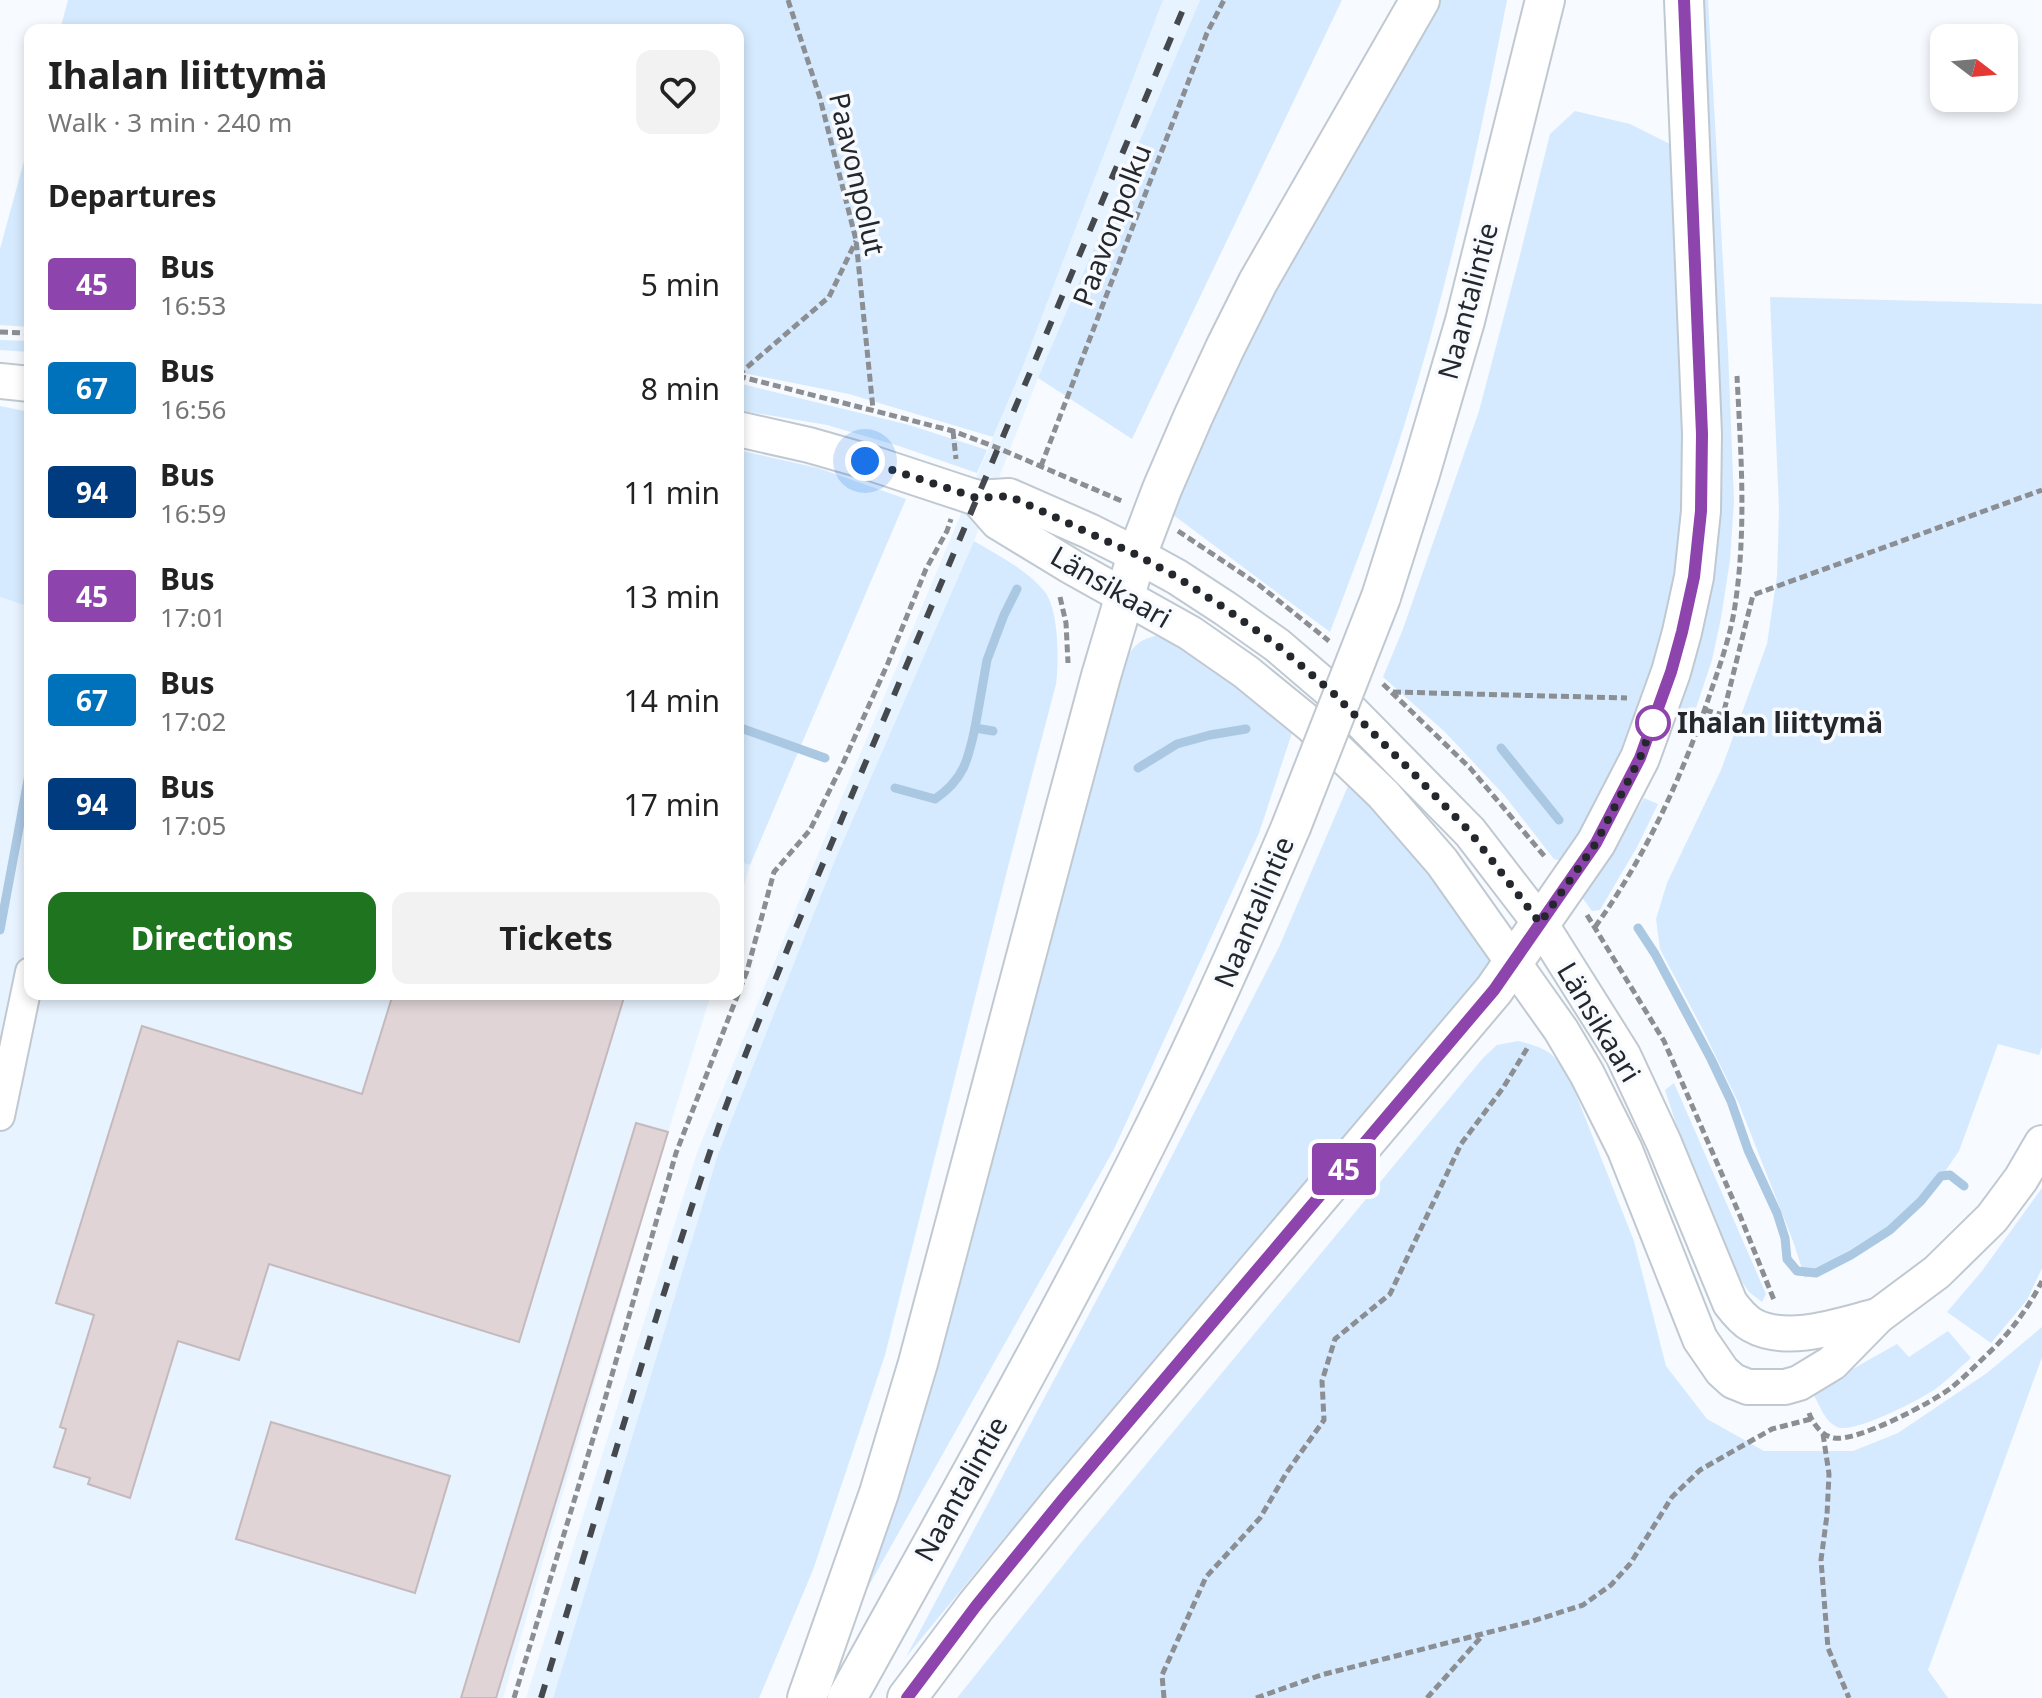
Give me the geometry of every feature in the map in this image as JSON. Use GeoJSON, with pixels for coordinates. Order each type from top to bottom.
{"type":"FeatureCollection","features":[{"type":"Feature","properties":{"kind":"main road"},"geometry":{"type":"LineString","coordinates":[[807,1698],[879,1493],[918,1363],[1063,817],[1137,555],[1193,417],[1258,282],[1420,0]]}},
{"type":"Feature","properties":{"kind":"main road","name":"Naantalintie"},"geometry":{"type":"LineString","coordinates":[[1527,70],[1536,0]]}},
{"type":"Feature","properties":{"kind":"main road","name":"Naantalintie"},"geometry":{"type":"LineString","coordinates":[[847,1698],[1060,1309],[1148,1140],[1219,994],[1291,827],[1381,597],[1420,474],[1465,321],[1545,0]]}},
{"type":"Feature","properties":{"kind":"main road"},"geometry":{"type":"LineString","coordinates":[[907,1698],[976,1606],[1063,1499],[1494,990],[1596,843],[1640,758],[1671,672],[1694,577],[1701,511],[1702,434],[1684,0]]}},
{"type":"Feature","properties":{"kind":"street"},"geometry":{"type":"LineString","coordinates":[[0,381],[24,383]]}},
{"type":"Feature","properties":{"kind":"street","name":"Länsikaari"},"geometry":{"type":"LineString","coordinates":[[744,430],[837,453],[968,495],[1009,496],[1137,555],[1177,577],[1277,645],[1332,692],[1470,832],[1540,923],[1623,1055],[1664,1143],[1730,1303],[1738,1313],[1751,1325],[1783,1333],[1818,1331],[1878,1316]]}},
{"type":"Feature","properties":{"kind":"street","name":"Länsikaari"},"geometry":{"type":"LineString","coordinates":[[968,495],[998,522],[1190,633],[1246,672],[1311,725],[1383,794],[1442,862],[1561,1030],[1587,1074],[1625,1150],[1700,1339],[1722,1371],[1733,1381],[1748,1387],[1785,1387],[1799,1383],[1832,1363],[1878,1316]]}},
{"type":"Feature","properties":{"kind":"street"},"geometry":{"type":"LineString","coordinates":[[0,1116],[24,1000]]}},
{"type":"Feature","properties":{"kind":"street"},"geometry":{"type":"LineString","coordinates":[[1878,1316],[1937,1272],[1992,1218],[2021,1179],[2042,1143]]}},
{"type":"Feature","properties":{"kind":"path","name":"Paavonpolut"},"geometry":{"type":"LineString","coordinates":[[788,0],[820,98],[856,240],[873,409]]}},
{"type":"Feature","properties":{"kind":"path","name":"Paavonpolku"},"geometry":{"type":"LineString","coordinates":[[1041,466],[1207,33],[1224,0]]}},
{"type":"Feature","properties":{"kind":"path"},"geometry":{"type":"LineString","coordinates":[[744,371],[829,297],[856,240]]}},
{"type":"Feature","properties":{"kind":"path"},"geometry":{"type":"LineString","coordinates":[[0,332],[24,333]]}},
{"type":"Feature","properties":{"kind":"path"},"geometry":{"type":"LineString","coordinates":[[744,979],[774,872],[810,830],[888,663],[926,569],[968,495],[953,431]]}},
{"type":"Feature","properties":{"kind":"path"},"geometry":{"type":"LineString","coordinates":[[1705,710],[1723,715],[1753,595],[2042,490]]}},
{"type":"Feature","properties":{"kind":"path"},"geometry":{"type":"LineString","coordinates":[[1393,692],[1628,698]]}},
{"type":"Feature","properties":{"kind":"path"},"geometry":{"type":"LineString","coordinates":[[1595,927],[1664,1041],[1775,1302]]}},
{"type":"Feature","properties":{"kind":"path"},"geometry":{"type":"LineString","coordinates":[[514,1698],[676,1153],[736,1000]]}},
{"type":"Feature","properties":{"kind":"path"},"geometry":{"type":"LineString","coordinates":[[1164,1698],[1162,1675],[1206,1577],[1260,1518],[1287,1472],[1324,1420],[1322,1381],[1335,1339],[1390,1294],[1461,1144],[1503,1088],[1528,1047]]}},
{"type":"Feature","properties":{"kind":"path"},"geometry":{"type":"LineString","coordinates":[[1823,1434],[1835,1438],[1852,1437],[1914,1411],[1949,1390],[2016,1324],[2042,1281]]}},
{"type":"Feature","properties":{"kind":"path"},"geometry":{"type":"LineString","coordinates":[[1256,1698],[1321,1675],[1533,1621],[1583,1605],[1611,1585],[1630,1564],[1672,1497],[1700,1470],[1772,1429],[1811,1419],[1823,1434],[1829,1474],[1821,1560],[1828,1648],[1849,1698]]}},
{"type":"Feature","properties":{"kind":"path"},"geometry":{"type":"LineString","coordinates":[[1427,1698],[1483,1634]]}},
{"type":"Feature","properties":{"kind":"shaded area"},"geometry":{"type":"Polygon","coordinates":[[[68,0],[1163,0],[993,437],[849,394],[744,373],[744,24],[62,24],[68,0]]]}},
{"type":"Feature","properties":{"kind":"shaded area"},"geometry":{"type":"Polygon","coordinates":[[[1163,0],[1200,0],[1038,378],[974,541],[835,860],[718,1154],[553,1698],[526,1698],[697,1153],[819,852],[1021,371],[1163,0]]]}},
{"type":"Feature","properties":{"kind":"shaded area"},"geometry":{"type":"Polygon","coordinates":[[[1200,0],[1342,0],[1132,439],[1038,378],[1200,0]]]}},
{"type":"Feature","properties":{"kind":"shaded area"},"geometry":{"type":"Polygon","coordinates":[[[1435,0],[1507,0],[1474,161],[1435,321],[1396,452],[1330,632],[1168,511],[1232,365],[1435,0]]]}},
{"type":"Feature","properties":{"kind":"shaded area"},"geometry":{"type":"Polygon","coordinates":[[[1697,0],[1708,0],[1734,501],[1730,560],[1721,618],[1712,660],[1692,720],[1678,715],[1702,632],[1718,494],[1697,0]]]}},
{"type":"Feature","properties":{"kind":"shaded area"},"geometry":{"type":"Polygon","coordinates":[[[1575,111],[1630,124],[1670,144],[1687,484],[1677,573],[1658,652],[1637,720],[1606,791],[1563,861],[1554,859],[1504,795],[1445,732],[1383,677],[1403,629],[1479,411],[1550,134],[1575,111]]]}},
{"type":"Feature","properties":{"kind":"shaded area"},"geometry":{"type":"Polygon","coordinates":[[[24,161],[24,327],[0,325],[0,249],[24,161]]]}},
{"type":"Feature","properties":{"kind":"shaded area"},"geometry":{"type":"Polygon","coordinates":[[[1770,297],[2042,304],[2042,1047],[2039,1055],[1998,1044],[1959,1151],[1922,1205],[1805,1278],[1739,1104],[1660,949],[1656,919],[1667,883],[1721,770],[1767,644],[1777,576],[1779,510],[1770,297]]]}},
{"type":"Feature","properties":{"kind":"shaded area"},"geometry":{"type":"Polygon","coordinates":[[[0,340],[24,341],[24,352],[0,350],[0,340]]]}},
{"type":"Feature","properties":{"kind":"shaded area"},"geometry":{"type":"Polygon","coordinates":[[[744,384],[909,425],[987,450],[977,473],[827,425],[744,411],[744,384]]]}},
{"type":"Feature","properties":{"kind":"shaded area"},"geometry":{"type":"Polygon","coordinates":[[[0,406],[24,411],[24,605],[0,597],[0,406]]]}},
{"type":"Feature","properties":{"kind":"shaded area"},"geometry":{"type":"Polygon","coordinates":[[[744,451],[818,468],[906,499],[750,865],[744,863],[744,451]]]}},
{"type":"Feature","properties":{"kind":"shaded area"},"geometry":{"type":"Polygon","coordinates":[[[974,541],[1021,570],[1038,584],[1050,600],[1058,650],[1056,684],[885,1355],[813,1570],[759,1698],[553,1698],[718,1154],[835,860],[974,541]]]}},
{"type":"Feature","properties":{"kind":"shaded area"},"geometry":{"type":"Polygon","coordinates":[[[0,597],[24,605],[24,1000],[709,1000],[503,1698],[0,1698],[0,597]]]}},
{"type":"Feature","properties":{"kind":"shaded area"},"geometry":{"type":"Polygon","coordinates":[[[1159,635],[1200,653],[1293,730],[1259,833],[1114,1149],[867,1589],[909,1453],[1119,673],[1134,648],[1144,640],[1159,635]]]}},
{"type":"Feature","properties":{"kind":"shaded area"},"geometry":{"type":"Polygon","coordinates":[[[1348,786],[1407,841],[1489,949],[1485,976],[1346,1133],[1139,1384],[1004,1538],[906,1657],[1135,1228],[1279,947],[1348,786]]]}},
{"type":"Feature","properties":{"kind":"shaded area"},"geometry":{"type":"Polygon","coordinates":[[[1644,798],[1658,804],[1600,910],[1592,911],[1581,896],[1585,883],[1644,798]]]}},
{"type":"Feature","properties":{"kind":"shaded area"},"geometry":{"type":"Polygon","coordinates":[[[744,863],[750,865],[744,886],[744,863]]]}},
{"type":"Feature","properties":{"kind":"shaded area"},"geometry":{"type":"Polygon","coordinates":[[[1518,1041],[1550,1054],[1571,1082],[1634,1241],[1666,1366],[1707,1419],[1764,1451],[1853,1451],[1898,1433],[1987,1373],[2042,1327],[2042,1357],[1928,1670],[1948,1698],[957,1698],[1080,1544],[1483,1058],[1497,1045],[1518,1041]]]}},
{"type":"Feature","properties":{"kind":"shaded area"},"geometry":{"type":"Polygon","coordinates":[[[1674,1083],[1766,1294],[1762,1302],[1749,1292],[1733,1269],[1694,1179],[1665,1090],[1674,1083]]]}},
{"type":"Feature","properties":{"kind":"shaded area"},"geometry":{"type":"Polygon","coordinates":[[[2042,1188],[2042,1268],[2027,1300],[1991,1343],[1947,1312],[1982,1271],[2042,1188]]]}},
{"type":"Feature","properties":{"kind":"shaded area"},"geometry":{"type":"Polygon","coordinates":[[[1948,1331],[1971,1358],[1934,1390],[1857,1426],[1837,1427],[1825,1416],[1812,1392],[1897,1344],[1909,1357],[1948,1331]]]}},
{"type":"Feature","properties":{"kind":"building"},"geometry":{"type":"Polygon","coordinates":[[[391,1000],[623,1000],[519,1342],[269,1264],[239,1360],[178,1341],[130,1498],[88,1484],[90,1478],[54,1467],[66,1429],[60,1427],[94,1315],[56,1303],[142,1026],[362,1094],[391,1000]]]}},
{"type":"Feature","properties":{"kind":"building"},"geometry":{"type":"Polygon","coordinates":[[[636,1123],[668,1132],[496,1698],[461,1698],[636,1123]]]}},
{"type":"Feature","properties":{"kind":"building"},"geometry":{"type":"Polygon","coordinates":[[[271,1422],[450,1476],[415,1593],[236,1539],[271,1422]]]}},
{"type":"Feature","properties":{"kind":"waterway"},"geometry":{"type":"LineString","coordinates":[[975,728],[987,660],[1017,589]]}},
{"type":"Feature","properties":{"kind":"waterway"},"geometry":{"type":"LineString","coordinates":[[895,788],[935,799],[959,776],[975,728],[993,731]]}},
{"type":"Feature","properties":{"kind":"waterway"},"geometry":{"type":"LineString","coordinates":[[744,729],[825,758]]}},
{"type":"Feature","properties":{"kind":"waterway"},"geometry":{"type":"LineString","coordinates":[[1138,768],[1177,744],[1246,729]]}},
{"type":"Feature","properties":{"kind":"waterway"},"geometry":{"type":"LineString","coordinates":[[1501,748],[1559,820]]}},
{"type":"Feature","properties":{"kind":"waterway"},"geometry":{"type":"LineString","coordinates":[[0,930],[24,801]]}},
{"type":"Feature","properties":{"kind":"waterway"},"geometry":{"type":"LineString","coordinates":[[1638,928],[1655,954],[1731,1101],[1748,1150],[1777,1213],[1785,1238],[1787,1259],[1797,1271],[1816,1273],[1890,1230],[1921,1201],[1941,1176],[1950,1175],[1964,1186]]}},
{"type":"Feature","properties":{"kind":"railway"},"geometry":{"type":"LineString","coordinates":[[541,1698],[666,1288],[740,1068],[795,930],[1187,0]]}},
{"type":"Feature","properties":{"kind":"bus line","name":"45"},"geometry":{"type":"LineString","coordinates":[[907,1698],[976,1606],[1063,1499],[1494,990],[1596,843],[1640,758],[1682,632],[1694,577],[1701,511],[1702,434],[1684,0]]}},
{"type":"Feature","properties":{"kind":"place","name":"Ihalan liittymä"},"geometry":{"type":"Point","coordinates":[1653,723]}},
{"type":"Feature","properties":{"kind":"route"},"geometry":{"type":"LineString","coordinates":[[865,461],[977,498],[1009,496],[1137,555],[1226,609],[1277,645],[1332,692],[1470,832],[1540,923],[1596,843],[1640,758],[1653,723]]}}]}
